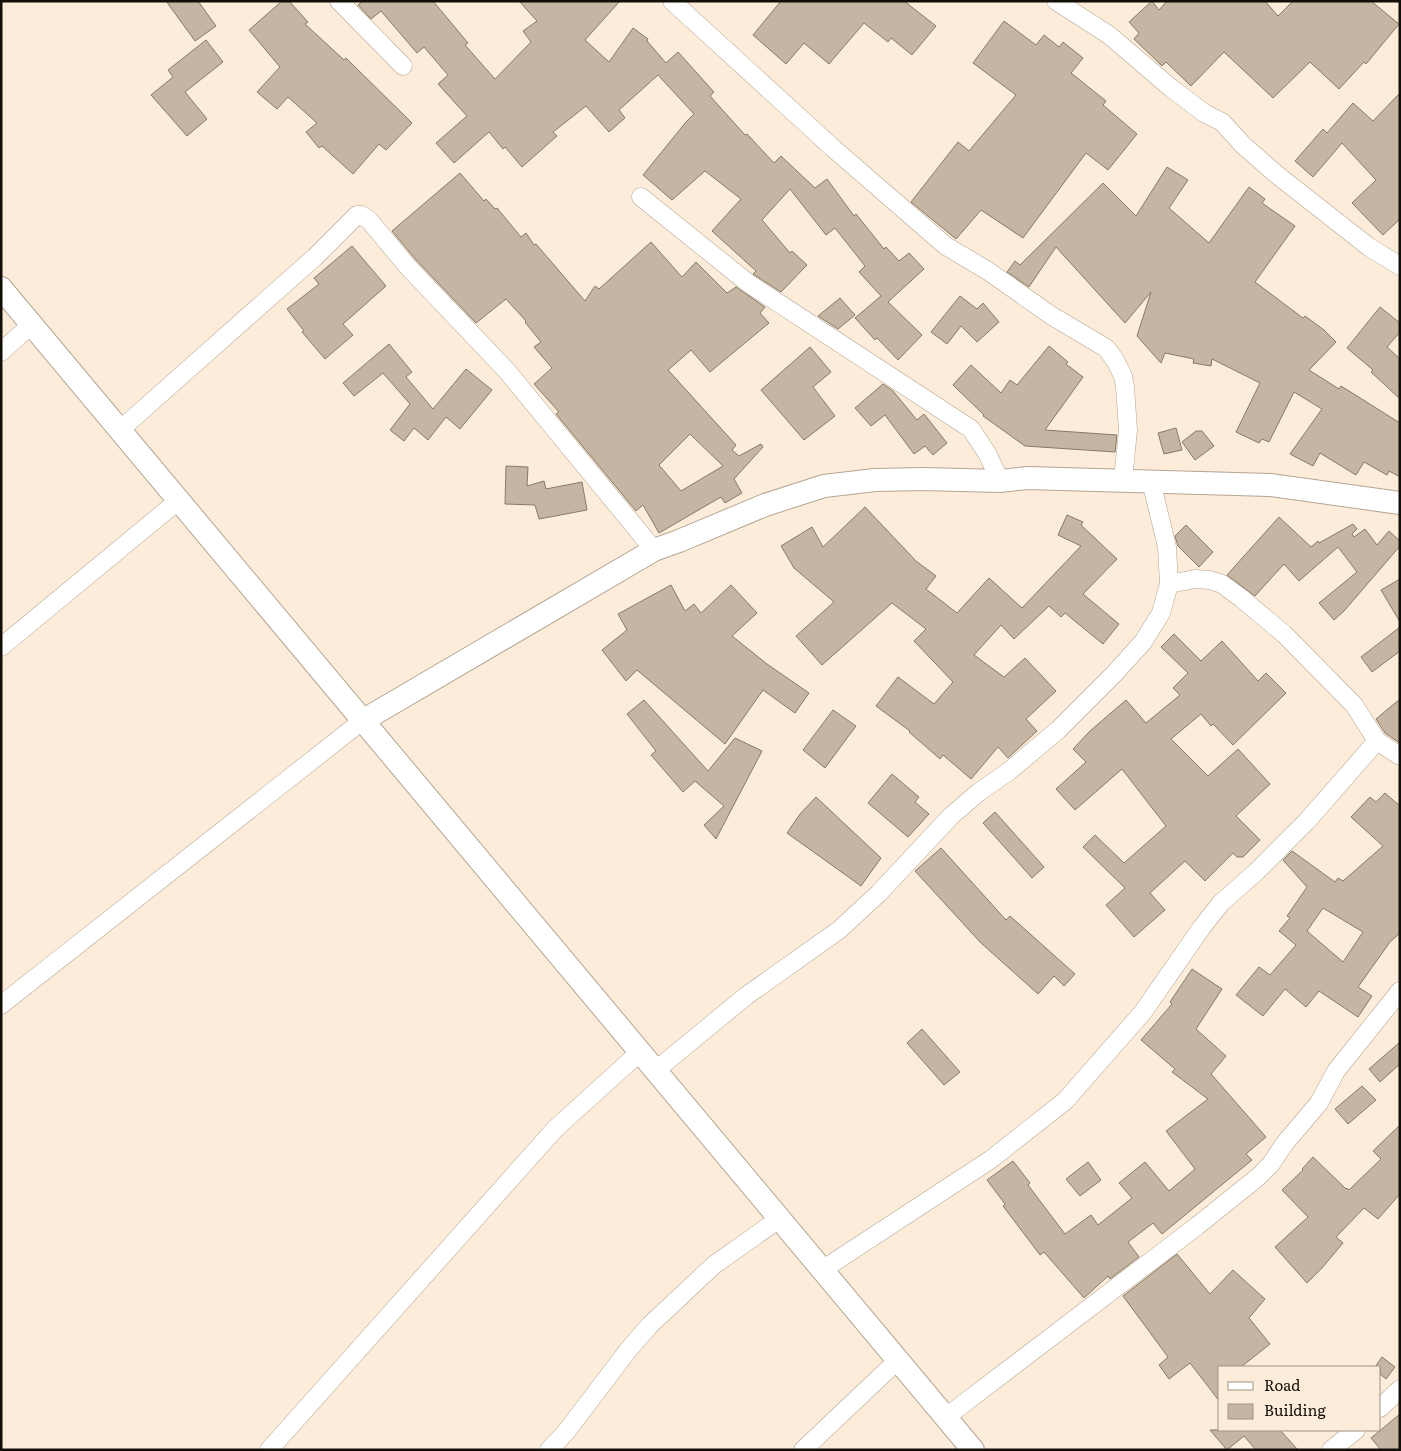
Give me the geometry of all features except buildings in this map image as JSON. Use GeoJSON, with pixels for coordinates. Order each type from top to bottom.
{"type":"FeatureCollection","features":[{"type":"Feature","properties":{"kind":"street"},"geometry":{"type":"LineString","coordinates":[[339,1],[403,66]]}},
{"type":"Feature","properties":{"kind":"street"},"geometry":{"type":"LineString","coordinates":[[672,1],[834,149],[946,246],[988,271],[1052,316],[1106,348],[1123,376],[1125,387],[1128,430],[1123,480]]}},
{"type":"Feature","properties":{"kind":"street"},"geometry":{"type":"LineString","coordinates":[[1056,1],[1109,36],[1204,113],[1222,122],[1243,145],[1276,174],[1369,247],[1400,266]]}},
{"type":"Feature","properties":{"kind":"street"},"geometry":{"type":"LineString","coordinates":[[641,197],[748,283],[971,429],[987,453],[1000,481]]}},
{"type":"Feature","properties":{"kind":"street"},"geometry":{"type":"LineString","coordinates":[[121,429],[315,256],[357,215],[361,215],[369,220],[408,267],[507,370],[654,550]]}},
{"type":"Feature","properties":{"kind":"street"},"geometry":{"type":"LineString","coordinates":[[1,288],[121,429],[973,1450]]}},
{"type":"Feature","properties":{"kind":"street"},"geometry":{"type":"LineString","coordinates":[[1,352],[32,324]]}},
{"type":"Feature","properties":{"kind":"street"},"geometry":{"type":"LineString","coordinates":[[1,1005],[362,720],[654,550],[765,505],[824,486],[875,480],[1000,481],[1026,478],[1270,485],[1400,503]]}},
{"type":"Feature","properties":{"kind":"street"},"geometry":{"type":"LineString","coordinates":[[656,1070],[746,996],[838,930],[879,893],[958,809],[1008,772],[1058,730],[1143,642],[1161,613],[1169,584],[1167,547],[1151,481]]}},
{"type":"Feature","properties":{"kind":"street"},"geometry":{"type":"LineString","coordinates":[[1,647],[179,500]]}},
{"type":"Feature","properties":{"kind":"street"},"geometry":{"type":"LineString","coordinates":[[1169,584],[1195,579],[1210,580],[1222,584],[1241,598],[1284,634],[1354,705],[1377,740],[1400,756]]}},
{"type":"Feature","properties":{"kind":"street"},"geometry":{"type":"LineString","coordinates":[[822,1270],[990,1160],[1066,1101],[1143,1012],[1221,903],[1256,872],[1307,821],[1377,740]]}},
{"type":"Feature","properties":{"kind":"street"},"geometry":{"type":"LineString","coordinates":[[946,1417],[1197,1226],[1258,1177],[1271,1164],[1285,1143],[1319,1103],[1336,1071],[1400,991]]}},
{"type":"Feature","properties":{"kind":"street"},"geometry":{"type":"LineString","coordinates":[[269,1450],[555,1129],[641,1051]]}},
{"type":"Feature","properties":{"kind":"street"},"geometry":{"type":"LineString","coordinates":[[549,1450],[566,1432],[629,1349],[650,1325],[714,1265],[779,1218]]}},
{"type":"Feature","properties":{"kind":"street"},"geometry":{"type":"LineString","coordinates":[[804,1450],[898,1360]]}},
{"type":"Feature","properties":{"kind":"street"},"geometry":{"type":"LineString","coordinates":[[1381,1407],[1400,1389]]}},
{"type":"Feature","properties":{"kind":"street"},"geometry":{"type":"LineString","coordinates":[[1332,1450],[1355,1431]]}}]}
